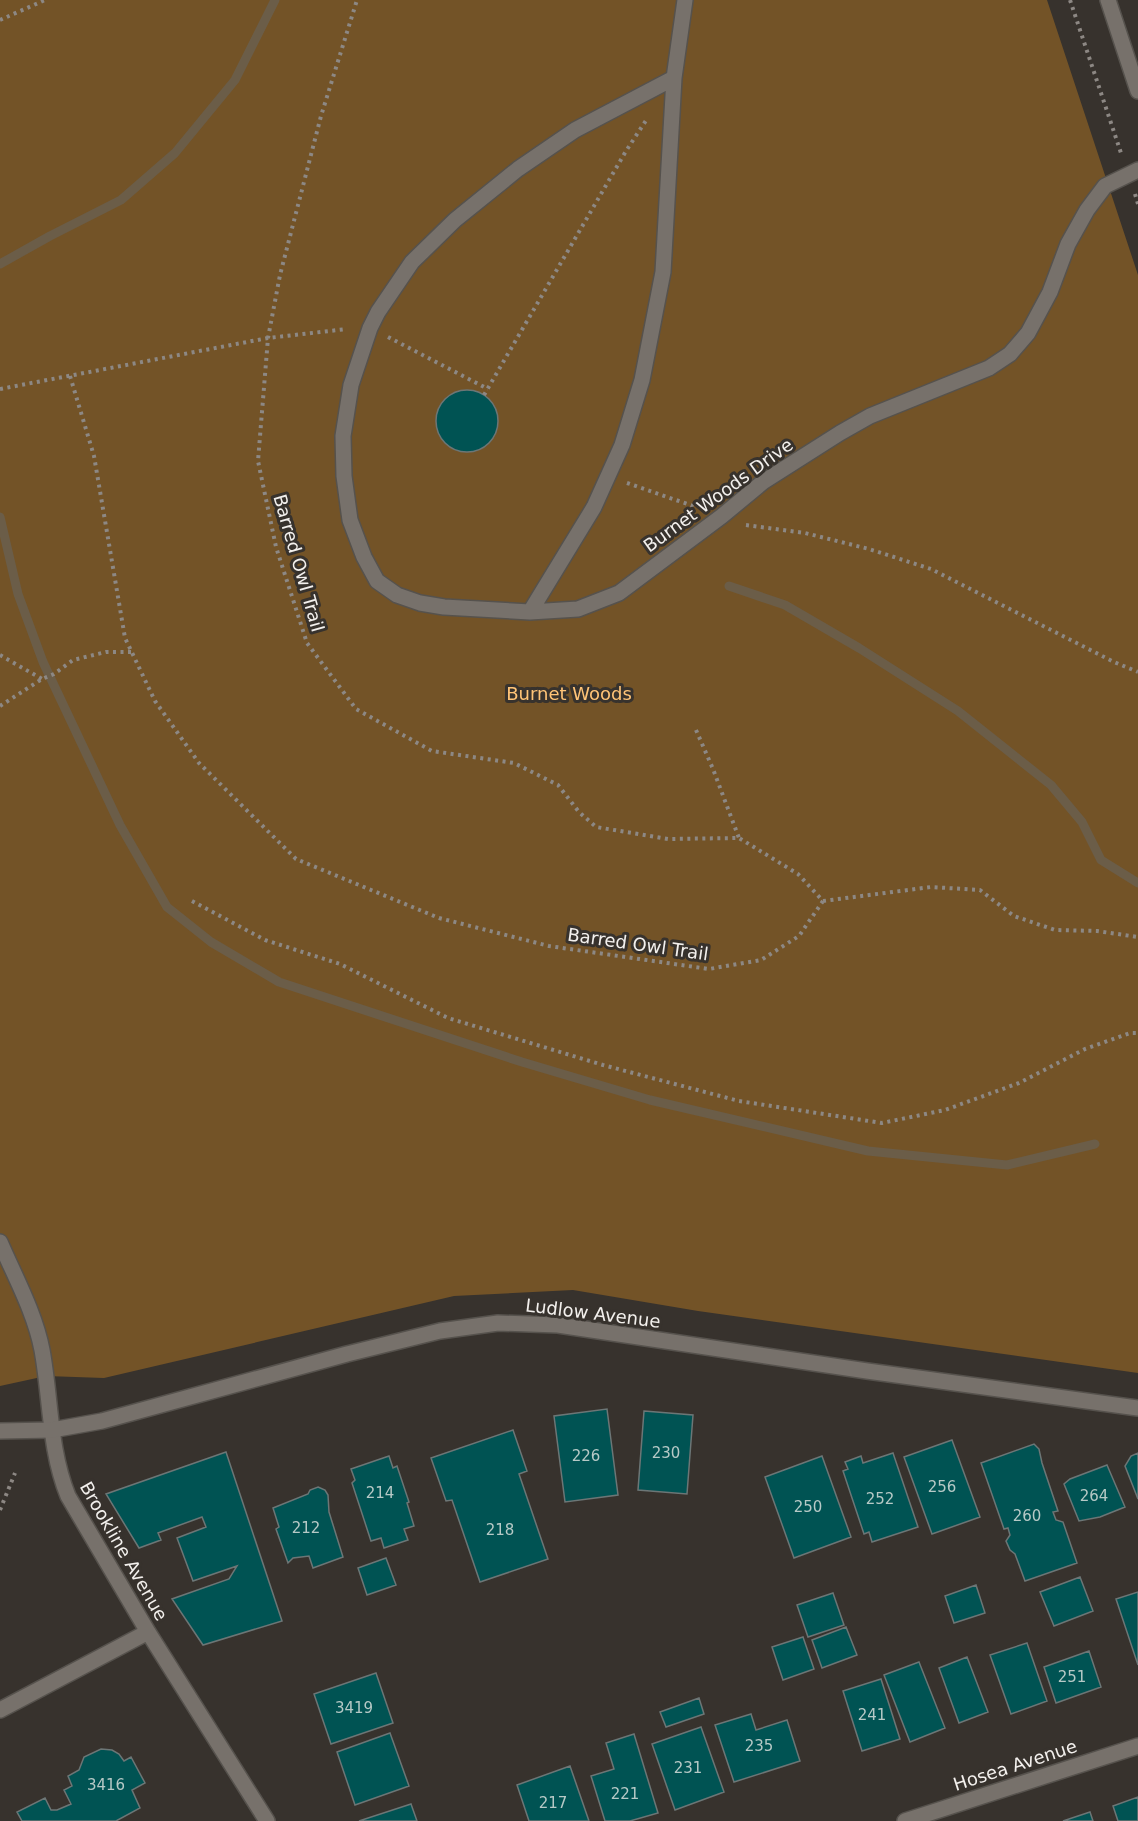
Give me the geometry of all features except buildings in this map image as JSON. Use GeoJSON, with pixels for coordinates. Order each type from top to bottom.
{"type":"FeatureCollection","features":[{"type":"Feature","properties":{"kind":"street"},"geometry":{"type":"LineString","coordinates":[[530,612],[594,507],[622,445],[642,380],[663,272],[674,78],[685,0]]}},
{"type":"Feature","properties":{"kind":"street"},"geometry":{"type":"LineString","coordinates":[[1107,0],[1138,91]]}},
{"type":"Feature","properties":{"kind":"street","name":"Burnet Woods Drive"},"geometry":{"type":"LineString","coordinates":[[674,78],[575,130],[518,169],[455,220],[412,262],[388,295],[370,328],[351,385],[343,436],[343,466],[350,520],[364,557],[377,581],[397,595],[420,603],[444,607],[530,612],[578,609],[619,592],[722,516],[763,482],[870,416],[989,368],[1010,354],[1028,333],[1050,292],[1068,244],[1087,210],[1105,186],[1133,172]]}},
{"type":"Feature","properties":{"kind":"street","name":"Brookline Avenue"},"geometry":{"type":"LineString","coordinates":[[0,1242],[33,1320],[42,1348],[52,1431],[61,1479],[68,1496],[148,1632],[267,1821]]}},
{"type":"Feature","properties":{"kind":"street","name":"Ludlow Avenue"},"geometry":{"type":"LineString","coordinates":[[0,1431],[52,1431],[102,1421],[440,1331],[498,1323],[558,1325],[856,1370],[1138,1408]]}},
{"type":"Feature","properties":{"kind":"street"},"geometry":{"type":"LineString","coordinates":[[0,1710],[148,1632]]}},
{"type":"Feature","properties":{"kind":"street","name":"Hosea Avenue"},"geometry":{"type":"LineString","coordinates":[[905,1821],[1138,1746]]}},
{"type":"Feature","properties":{"kind":"path"},"geometry":{"type":"LineString","coordinates":[[0,21],[45,0]]}},
{"type":"Feature","properties":{"kind":"path","name":"Barred Owl Trail"},"geometry":{"type":"LineString","coordinates":[[357,0],[321,116],[280,275],[268,338],[258,461],[276,547],[307,643],[356,709],[432,751],[514,763],[558,785],[579,812],[597,827],[668,839],[739,838]]}},
{"type":"Feature","properties":{"kind":"path"},"geometry":{"type":"LineString","coordinates":[[1070,0],[1133,172],[1138,204]]}},
{"type":"Feature","properties":{"kind":"path"},"geometry":{"type":"LineString","coordinates":[[484,395],[626,151],[650,115]]}},
{"type":"Feature","properties":{"kind":"path"},"geometry":{"type":"LineString","coordinates":[[0,389],[268,338],[331,330],[370,328],[488,389]]}},
{"type":"Feature","properties":{"kind":"path","name":"Barred Owl Trail"},"geometry":{"type":"LineString","coordinates":[[70,376],[94,456],[125,638],[155,701],[199,763],[296,860],[439,918],[549,946],[709,969],[761,960],[799,936],[823,901]]}},
{"type":"Feature","properties":{"kind":"path"},"geometry":{"type":"LineString","coordinates":[[608,477],[740,524],[805,533],[869,549],[931,569],[1138,672]]}},
{"type":"Feature","properties":{"kind":"path"},"geometry":{"type":"LineString","coordinates":[[0,706],[73,660],[106,652],[132,652]]}},
{"type":"Feature","properties":{"kind":"path"},"geometry":{"type":"LineString","coordinates":[[0,655],[42,679]]}},
{"type":"Feature","properties":{"kind":"path"},"geometry":{"type":"LineString","coordinates":[[696,730],[739,838],[798,874],[823,901],[931,887],[980,890],[1014,916],[1055,930],[1097,931],[1138,936]]}},
{"type":"Feature","properties":{"kind":"path"},"geometry":{"type":"LineString","coordinates":[[192,901],[265,940],[340,964],[448,1018],[603,1065],[739,1101],[882,1123],[945,1110],[1019,1083],[1085,1049],[1130,1033],[1138,1033]]}},
{"type":"Feature","properties":{"kind":"path"},"geometry":{"type":"LineString","coordinates":[[0,1510],[15,1473]]}},
{"type":"Feature","properties":{"kind":"green space","name":"Burnet Woods"},"geometry":{"type":"Polygon","coordinates":[[[0,0],[1047,0],[1138,275],[1138,1373],[698,1311],[573,1290],[454,1296],[104,1378],[46,1376],[0,1386],[0,0]]]}},
{"type":"Feature","properties":{"kind":"waterway"},"geometry":{"type":"LineString","coordinates":[[0,264],[121,200],[175,153],[235,80],[275,0]]}},
{"type":"Feature","properties":{"kind":"waterway"},"geometry":{"type":"LineString","coordinates":[[0,517],[18,594],[43,662],[120,825],[167,907],[211,942],[279,982],[522,1062],[650,1100],[868,1151],[1007,1165],[1095,1144]]}},
{"type":"Feature","properties":{"kind":"waterway"},"geometry":{"type":"LineString","coordinates":[[729,586],[785,605],[859,648],[958,711],[1051,785],[1082,822],[1101,860],[1138,883]]}}]}
